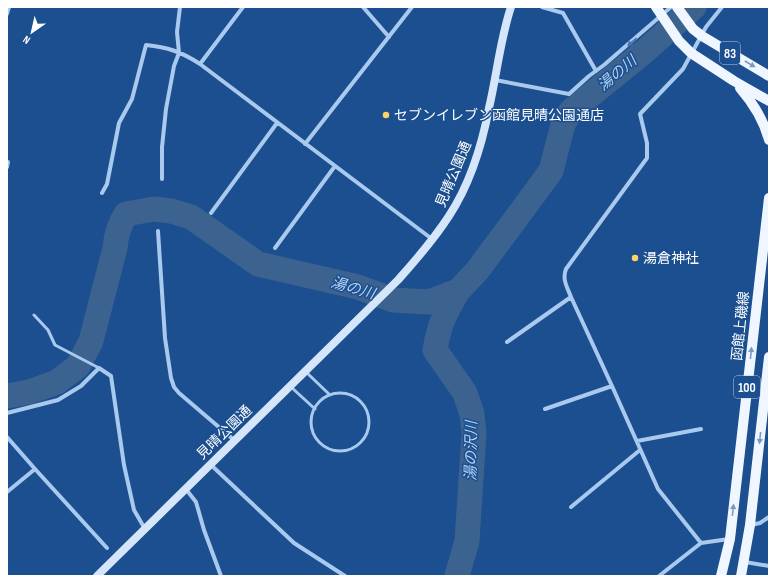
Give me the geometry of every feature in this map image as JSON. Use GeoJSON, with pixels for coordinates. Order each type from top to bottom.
{"type":"FeatureCollection","features":[{"type":"Feature","properties":{"kind":"main road","name":"83"},"geometry":{"type":"LineString","coordinates":[[656,7],[679,41],[691,53],[734,81],[769,101]]}},
{"type":"Feature","properties":{"kind":"main road","name":"83"},"geometry":{"type":"LineString","coordinates":[[675,8],[693,29],[702,36],[769,76]]}},
{"type":"Feature","properties":{"kind":"main road"},"geometry":{"type":"LineString","coordinates":[[734,81],[748,97],[763,124],[769,140]]}},
{"type":"Feature","properties":{"kind":"main road","name":"函館上磯線"},"geometry":{"type":"LineString","coordinates":[[721,576],[730,538],[769,198]]}},
{"type":"Feature","properties":{"kind":"main road","name":"100"},"geometry":{"type":"LineString","coordinates":[[741,576],[745,562],[750,525],[769,357]]}},
{"type":"Feature","properties":{"kind":"street"},"geometry":{"type":"LineString","coordinates":[[7,14],[9,7]]}},
{"type":"Feature","properties":{"kind":"street"},"geometry":{"type":"LineString","coordinates":[[162,179],[162,147],[166,108],[174,66],[179,52],[177,32],[180,7]]}},
{"type":"Feature","properties":{"kind":"street"},"geometry":{"type":"LineString","coordinates":[[200,64],[242,7]]}},
{"type":"Feature","properties":{"kind":"street"},"geometry":{"type":"LineString","coordinates":[[363,7],[389,37]]}},
{"type":"Feature","properties":{"kind":"street"},"geometry":{"type":"LineString","coordinates":[[305,144],[412,7]]}},
{"type":"Feature","properties":{"kind":"street","name":"見晴公園通"},"geometry":{"type":"LineString","coordinates":[[97,576],[418,259],[449,216],[468,178],[483,136],[505,25],[511,7]]}},
{"type":"Feature","properties":{"kind":"street"},"geometry":{"type":"LineString","coordinates":[[542,7],[563,12],[596,71]]}},
{"type":"Feature","properties":{"kind":"street"},"geometry":{"type":"LineString","coordinates":[[701,543],[658,489],[571,297],[564,280],[564,274],[566,269],[647,158],[647,144],[640,114],[683,69],[706,27],[722,7]]}},
{"type":"Feature","properties":{"kind":"street"},"geometry":{"type":"LineString","coordinates":[[495,80],[569,94],[675,8]]}},
{"type":"Feature","properties":{"kind":"street"},"geometry":{"type":"LineString","coordinates":[[102,193],[107,184],[119,123],[132,99],[146,45],[156,46],[179,52],[200,64],[432,239]]}},
{"type":"Feature","properties":{"kind":"street"},"geometry":{"type":"LineString","coordinates":[[211,213],[277,123]]}},
{"type":"Feature","properties":{"kind":"street"},"geometry":{"type":"LineString","coordinates":[[7,162],[7,167]]}},
{"type":"Feature","properties":{"kind":"street"},"geometry":{"type":"LineString","coordinates":[[275,248],[335,166]]}},
{"type":"Feature","properties":{"kind":"street"},"geometry":{"type":"LineString","coordinates":[[158,231],[165,338],[171,378],[174,387],[234,440]]}},
{"type":"Feature","properties":{"kind":"street"},"geometry":{"type":"LineString","coordinates":[[507,342],[571,297]]}},
{"type":"Feature","properties":{"kind":"street"},"geometry":{"type":"LineString","coordinates":[[7,413],[58,400],[81,386],[99,368],[111,376],[124,465],[134,510],[145,529]]}},
{"type":"Feature","properties":{"kind":"street"},"geometry":{"type":"LineString","coordinates":[[545,409],[612,386]]}},
{"type":"Feature","properties":{"kind":"street"},"geometry":{"type":"LineString","coordinates":[[637,442],[701,429]]}},
{"type":"Feature","properties":{"kind":"street"},"geometry":{"type":"LineString","coordinates":[[7,437],[107,548]]}},
{"type":"Feature","properties":{"kind":"street"},"geometry":{"type":"LineString","coordinates":[[571,507],[640,450]]}},
{"type":"Feature","properties":{"kind":"street"},"geometry":{"type":"LineString","coordinates":[[210,464],[294,543],[346,576]]}},
{"type":"Feature","properties":{"kind":"street"},"geometry":{"type":"LineString","coordinates":[[7,492],[35,469]]}},
{"type":"Feature","properties":{"kind":"street"},"geometry":{"type":"LineString","coordinates":[[185,488],[196,502],[204,530],[221,576]]}},
{"type":"Feature","properties":{"kind":"street"},"geometry":{"type":"LineString","coordinates":[[750,525],[760,523],[769,517]]}},
{"type":"Feature","properties":{"kind":"street"},"geometry":{"type":"LineString","coordinates":[[659,576],[701,543],[730,538]]}},
{"type":"Feature","properties":{"kind":"street"},"geometry":{"type":"LineString","coordinates":[[745,562],[769,566]]}},
{"type":"Feature","properties":{"kind":"lane"},"geometry":{"type":"LineString","coordinates":[[34,315],[48,330],[55,345],[99,368]]}},
{"type":"Feature","properties":{"kind":"lane"},"geometry":{"type":"LineString","coordinates":[[305,371],[330,395]]}},
{"type":"Feature","properties":{"kind":"lane"},"geometry":{"type":"LineString","coordinates":[[290,385],[315,409]]}},
{"type":"Feature","properties":{"kind":"lane"},"geometry":{"type":"LineString","coordinates":[[339,393],[349,395],[358,400],[364,407],[368,416],[369,426],[366,436],[352,449],[333,451],[318,441],[313,433],[311,424],[312,415],[322,400],[330,395],[339,393]]}},
{"type":"Feature","properties":{"kind":"waterway","name":"湯の川"},"geometry":{"type":"LineString","coordinates":[[7,396],[29,392],[57,382],[78,366],[91,341],[115,248],[117,234],[121,222],[126,214],[154,209],[171,211],[191,217],[258,264],[358,287],[393,300],[429,302],[458,291],[477,271],[551,171],[563,124],[571,111],[645,51],[694,7]]}},
{"type":"Feature","properties":{"kind":"waterway","name":"湯の沢川"},"geometry":{"type":"LineString","coordinates":[[457,576],[467,541],[474,433],[472,414],[465,393],[435,350],[438,333],[443,319],[458,291]]}},
{"type":"Feature","properties":{"kind":"place","name":"セブンイレブン函館見晴公園通店"},"geometry":{"type":"Point","coordinates":[386,115]}},
{"type":"Feature","properties":{"kind":"place","name":"湯倉神社"},"geometry":{"type":"Point","coordinates":[635,258]}}]}
